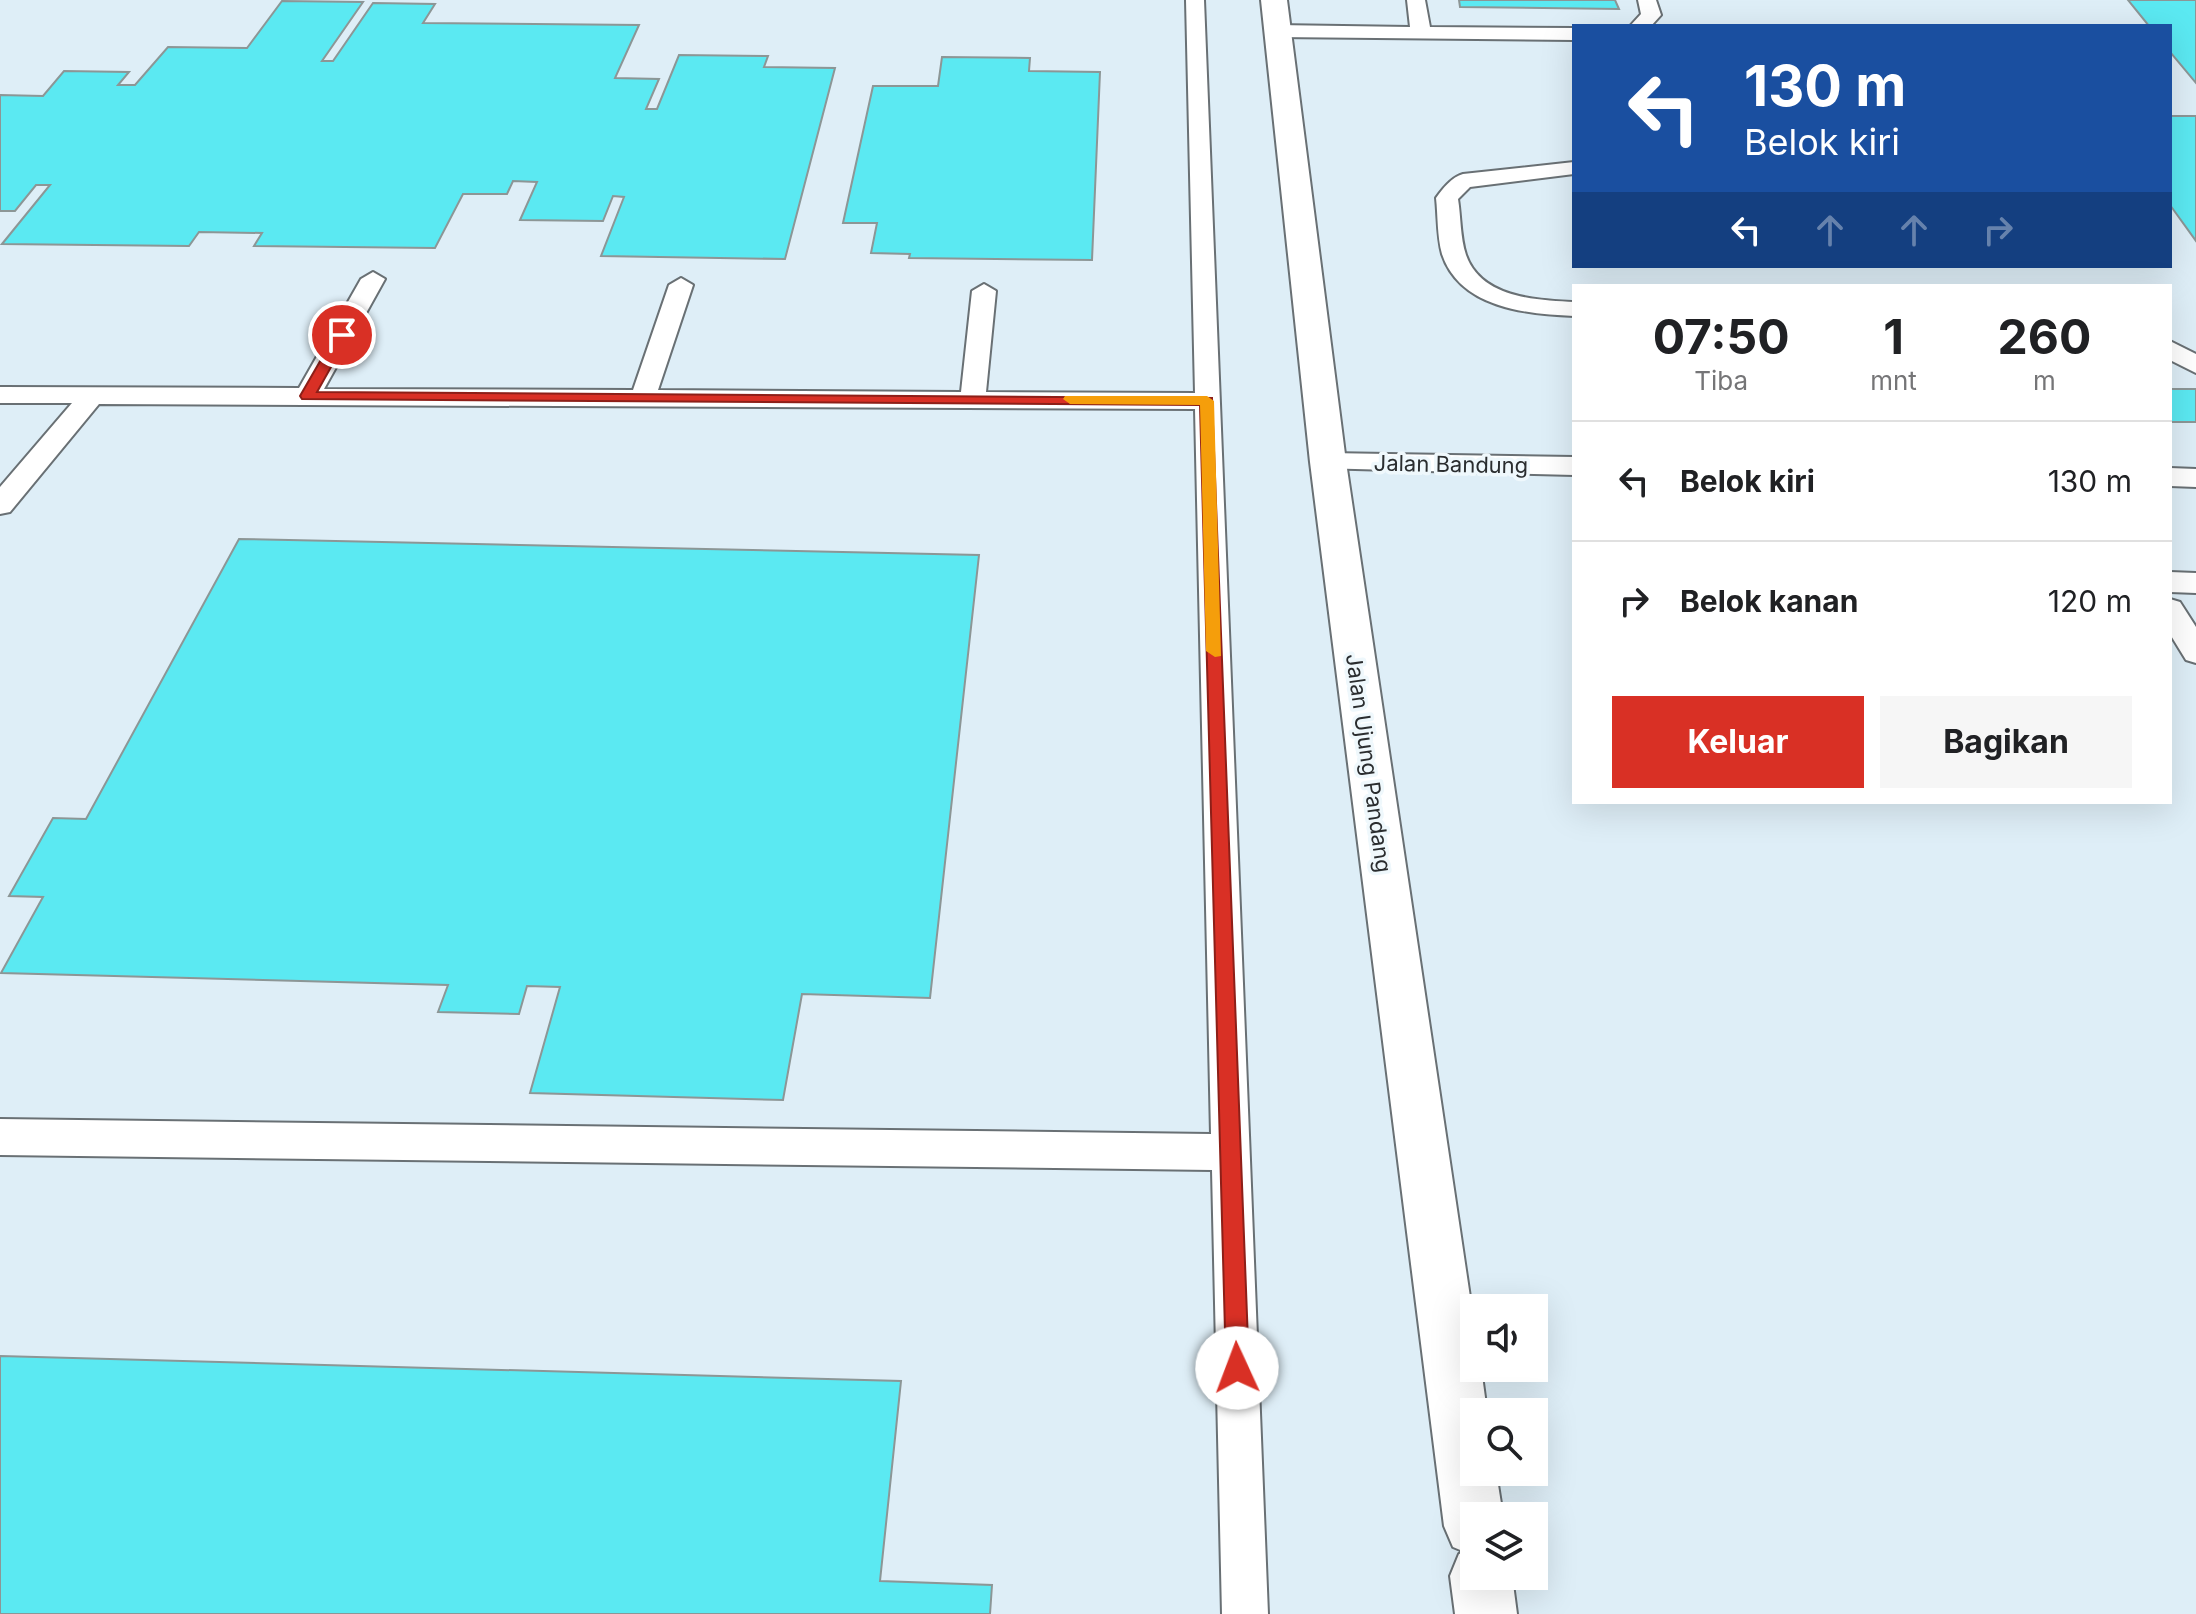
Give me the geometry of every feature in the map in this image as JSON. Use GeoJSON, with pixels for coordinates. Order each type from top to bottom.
{"type":"FeatureCollection","features":[{"type":"Feature","properties":{"kind":"street","name":"Jalan Ujung Pandang"},"geometry":{"type":"LineString","coordinates":[[1275,16],[1328,462],[1471,1502]]}},
{"type":"Feature","properties":{"kind":"street"},"geometry":{"type":"LineString","coordinates":[[1483,1590],[1486,1614]]}},
{"type":"Feature","properties":{"kind":"lane"},"geometry":{"type":"LineString","coordinates":[[1195,0],[1245,1614]]}},
{"type":"Feature","properties":{"kind":"lane"},"geometry":{"type":"LineString","coordinates":[[1416,0],[1421,34]]}},
{"type":"Feature","properties":{"kind":"lane"},"geometry":{"type":"LineString","coordinates":[[1642,24],[1651,15],[1647,0]]}},
{"type":"Feature","properties":{"kind":"lane"},"geometry":{"type":"LineString","coordinates":[[1275,16],[1421,34],[1572,34]]}},
{"type":"Feature","properties":{"kind":"lane"},"geometry":{"type":"LineString","coordinates":[[1572,168],[1463,181],[1447,198],[1455,259],[1474,285],[1505,300],[1572,309]]}},
{"type":"Feature","properties":{"kind":"lane"},"geometry":{"type":"LineString","coordinates":[[307,396],[373,279]]}},
{"type":"Feature","properties":{"kind":"lane"},"geometry":{"type":"LineString","coordinates":[[643,397],[681,285]]}},
{"type":"Feature","properties":{"kind":"lane"},"geometry":{"type":"LineString","coordinates":[[973,398],[984,291]]}},
{"type":"Feature","properties":{"kind":"lane"},"geometry":{"type":"LineString","coordinates":[[2172,350],[2196,365]]}},
{"type":"Feature","properties":{"kind":"lane"},"geometry":{"type":"LineString","coordinates":[[0,395],[1207,401]]}},
{"type":"Feature","properties":{"kind":"lane"},"geometry":{"type":"LineString","coordinates":[[0,505],[92,396]]}},
{"type":"Feature","properties":{"kind":"lane","name":"Jalan Bandung"},"geometry":{"type":"LineString","coordinates":[[1328,462],[1572,466]]}},
{"type":"Feature","properties":{"kind":"lane"},"geometry":{"type":"LineString","coordinates":[[2172,477],[2196,478]]}},
{"type":"Feature","properties":{"kind":"lane"},"geometry":{"type":"LineString","coordinates":[[2172,582],[2196,583]]}},
{"type":"Feature","properties":{"kind":"lane"},"geometry":{"type":"LineString","coordinates":[[2172,612],[2196,652]]}},
{"type":"Feature","properties":{"kind":"lane"},"geometry":{"type":"LineString","coordinates":[[0,1137],[1230,1152]]}},
{"type":"Feature","properties":{"kind":"shaded area"},"geometry":{"type":"Polygon","coordinates":[[[0,0],[2196,0],[2196,1614],[0,1614],[0,0]]]}},
{"type":"Feature","properties":{"kind":"building"},"geometry":{"type":"Polygon","coordinates":[[[1459,0],[1615,0],[1619,9],[1460,7],[1459,0]]]}},
{"type":"Feature","properties":{"kind":"building"},"geometry":{"type":"Polygon","coordinates":[[[2128,0],[2196,0],[2196,83],[2172,54],[2172,24],[2147,24],[2128,0]]]}},
{"type":"Feature","properties":{"kind":"building"},"geometry":{"type":"Polygon","coordinates":[[[282,1],[363,2],[322,61],[333,61],[373,3],[435,4],[423,23],[639,25],[615,78],[659,79],[646,109],[657,109],[679,55],[768,56],[764,67],[835,68],[785,259],[601,256],[624,197],[613,196],[603,221],[520,220],[537,182],[513,181],[507,194],[463,194],[435,248],[254,246],[262,233],[199,232],[189,246],[2,244],[50,185],[36,185],[15,211],[0,211],[0,95],[43,96],[64,71],[129,72],[118,85],[135,85],[168,47],[247,48],[282,1]]]}},
{"type":"Feature","properties":{"kind":"building"},"geometry":{"type":"Polygon","coordinates":[[[942,57],[1030,58],[1029,71],[1100,72],[1092,260],[909,258],[910,254],[871,253],[877,223],[843,223],[873,86],[938,86],[942,57]]]}},
{"type":"Feature","properties":{"kind":"building"},"geometry":{"type":"Polygon","coordinates":[[[2172,116],[2196,116],[2196,241],[2172,208],[2172,116]]]}},
{"type":"Feature","properties":{"kind":"building"},"geometry":{"type":"Polygon","coordinates":[[[2172,389],[2196,389],[2196,422],[2172,422],[2172,389]]]}},
{"type":"Feature","properties":{"kind":"building"},"geometry":{"type":"Polygon","coordinates":[[[239,539],[979,555],[930,998],[802,994],[783,1100],[530,1093],[560,987],[527,986],[519,1014],[438,1012],[448,985],[1,973],[43,897],[9,896],[53,818],[86,819],[239,539]]]}},
{"type":"Feature","properties":{"kind":"building"},"geometry":{"type":"Polygon","coordinates":[[[0,1356],[901,1381],[880,1581],[992,1585],[990,1614],[0,1614],[0,1356]]]}},
{"type":"Feature","properties":{"kind":"slow traffic"},"geometry":{"type":"LineString","coordinates":[[1070,399],[1207,401],[1215,651]]}},
{"type":"Feature","properties":{"kind":"route"},"geometry":{"type":"LineString","coordinates":[[342,335],[307,396],[1207,401],[1237,1368]]}}]}
